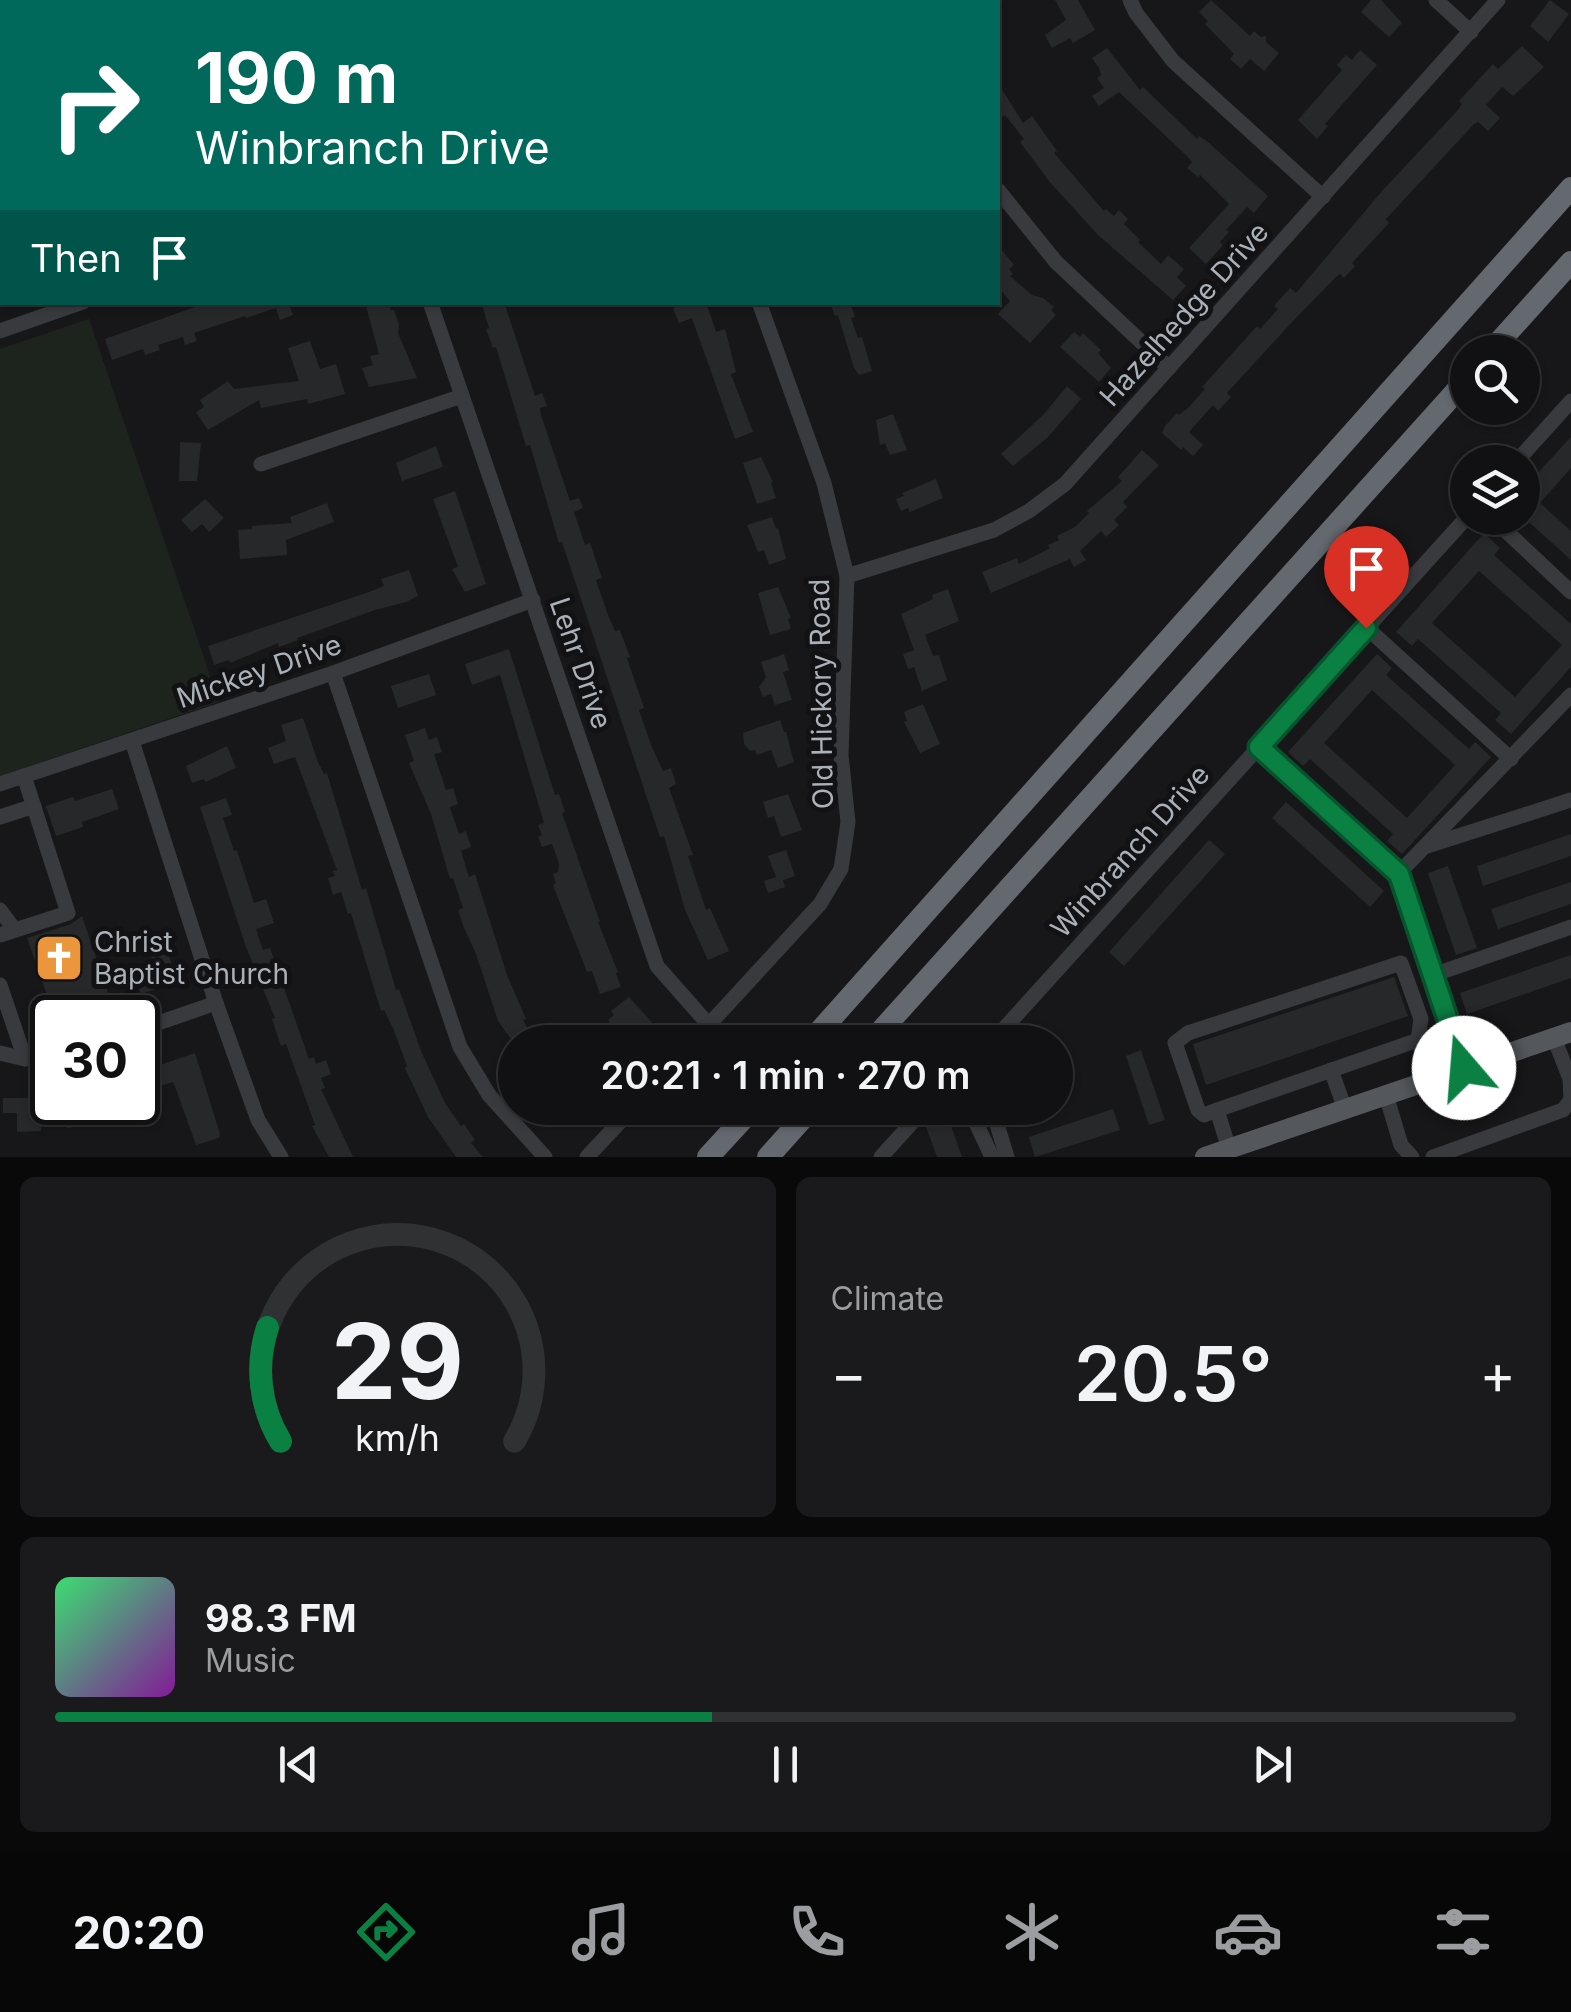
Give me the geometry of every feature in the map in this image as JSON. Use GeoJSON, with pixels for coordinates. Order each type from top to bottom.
{"type":"FeatureCollection","features":[{"type":"Feature","properties":{"kind":"highway"},"geometry":{"type":"LineString","coordinates":[[825,1025],[1571,188]]}},
{"type":"Feature","properties":{"kind":"highway"},"geometry":{"type":"LineString","coordinates":[[1505,335],[1571,262]]}},
{"type":"Feature","properties":{"kind":"highway"},"geometry":{"type":"LineString","coordinates":[[885,1025],[1450,398]]}},
{"type":"Feature","properties":{"kind":"highway"},"geometry":{"type":"LineString","coordinates":[[708,1157],[737,1125]]}},
{"type":"Feature","properties":{"kind":"highway"},"geometry":{"type":"LineString","coordinates":[[768,1157],[797,1125]]}},
{"type":"Feature","properties":{"kind":"main road"},"geometry":{"type":"LineString","coordinates":[[1205,1157],[1563,1035]]}},
{"type":"Feature","properties":{"kind":"street"},"geometry":{"type":"LineString","coordinates":[[1130,0],[1173,61],[1323,197]]}},
{"type":"Feature","properties":{"kind":"street"},"geometry":{"type":"LineString","coordinates":[[1436,0],[1471,32]]}},
{"type":"Feature","properties":{"kind":"street","name":"Hazelhedge Drive"},"geometry":{"type":"LineString","coordinates":[[848,576],[994,530],[1029,511],[1065,484],[1498,0]]}},
{"type":"Feature","properties":{"kind":"street"},"geometry":{"type":"LineString","coordinates":[[1000,192],[1056,262],[1168,368]]}},
{"type":"Feature","properties":{"kind":"street"},"geometry":{"type":"LineString","coordinates":[[0,331],[74,305]]}},
{"type":"Feature","properties":{"kind":"street","name":"Lehr Drive"},"geometry":{"type":"LineString","coordinates":[[431,305],[657,966],[709,1025]]}},
{"type":"Feature","properties":{"kind":"street","name":"Old Hickory Road"},"geometry":{"type":"LineString","coordinates":[[709,1025],[820,904],[841,869],[848,822],[842,755],[848,576],[824,483],[760,305]]}},
{"type":"Feature","properties":{"kind":"street"},"geometry":{"type":"LineString","coordinates":[[261,464],[462,396]]}},
{"type":"Feature","properties":{"kind":"street"},"geometry":{"type":"LineString","coordinates":[[1531,445],[1571,401]]}},
{"type":"Feature","properties":{"kind":"street","name":"Winbranch Drive"},"geometry":{"type":"LineString","coordinates":[[1007,1025],[1451,535]]}},
{"type":"Feature","properties":{"kind":"street"},"geometry":{"type":"LineString","coordinates":[[1510,535],[1571,592]]}},
{"type":"Feature","properties":{"kind":"street","name":"Mickey Drive"},"geometry":{"type":"LineString","coordinates":[[0,784],[332,673],[534,600]]}},
{"type":"Feature","properties":{"kind":"street"},"geometry":{"type":"LineString","coordinates":[[1366,628],[1511,758]]}},
{"type":"Feature","properties":{"kind":"street"},"geometry":{"type":"LineString","coordinates":[[332,673],[460,1047],[489,1096],[545,1157]]}},
{"type":"Feature","properties":{"kind":"street"},"geometry":{"type":"LineString","coordinates":[[1399,874],[1571,694]]}},
{"type":"Feature","properties":{"kind":"street"},"geometry":{"type":"LineString","coordinates":[[132,740],[216,1003],[258,1120],[280,1157]]}},
{"type":"Feature","properties":{"kind":"street"},"geometry":{"type":"LineString","coordinates":[[1259,747],[1399,874],[1464,1068]]}},
{"type":"Feature","properties":{"kind":"street"},"geometry":{"type":"LineString","coordinates":[[0,910],[8,933],[68,913],[24,776]]}},
{"type":"Feature","properties":{"kind":"street"},"geometry":{"type":"LineString","coordinates":[[1426,847],[1571,800]]}},
{"type":"Feature","properties":{"kind":"street"},"geometry":{"type":"LineString","coordinates":[[0,817],[34,806]]}},
{"type":"Feature","properties":{"kind":"street"},"geometry":{"type":"LineString","coordinates":[[1433,974],[1571,927]]}},
{"type":"Feature","properties":{"kind":"street"},"geometry":{"type":"LineString","coordinates":[[1418,1040],[1204,1115],[1198,1110],[1175,1043],[1188,1034],[1397,962],[1402,963],[1406,972],[1421,1019],[1418,1040],[1432,1080]]}},
{"type":"Feature","properties":{"kind":"street"},"geometry":{"type":"LineString","coordinates":[[0,985],[25,1059]]}},
{"type":"Feature","properties":{"kind":"street"},"geometry":{"type":"LineString","coordinates":[[160,1022],[216,1003]]}},
{"type":"Feature","properties":{"kind":"street"},"geometry":{"type":"LineString","coordinates":[[1433,1157],[1563,1110],[1571,1100],[1563,1035]]}},
{"type":"Feature","properties":{"kind":"street"},"geometry":{"type":"LineString","coordinates":[[0,1053],[30,1058]]}},
{"type":"Feature","properties":{"kind":"street"},"geometry":{"type":"LineString","coordinates":[[1331,1070],[1345,1109]]}},
{"type":"Feature","properties":{"kind":"street"},"geometry":{"type":"LineString","coordinates":[[1386,1095],[1402,1146],[1412,1157]]}},
{"type":"Feature","properties":{"kind":"street"},"geometry":{"type":"LineString","coordinates":[[1217,1110],[1229,1149]]}},
{"type":"Feature","properties":{"kind":"street"},"geometry":{"type":"LineString","coordinates":[[587,1157],[617,1125]]}},
{"type":"Feature","properties":{"kind":"street"},"geometry":{"type":"LineString","coordinates":[[881,1157],[910,1125]]}},
{"type":"Feature","properties":{"kind":"street"},"geometry":{"type":"LineString","coordinates":[[977,1125],[992,1157]]}},
{"type":"Feature","properties":{"kind":"street"},"geometry":{"type":"LineString","coordinates":[[998,1125],[1008,1157]]}},
{"type":"Feature","properties":{"kind":"shaded area"},"geometry":{"type":"Polygon","coordinates":[[[89,319],[219,702],[0,776],[0,349],[89,319]]]}},
{"type":"Feature","properties":{"kind":"building"},"geometry":{"type":"Polygon","coordinates":[[[1055,0],[1078,0],[1095,30],[1073,43],[1070,38],[1052,48],[1045,35],[1066,20],[1055,0]]]}},
{"type":"Feature","properties":{"kind":"building"},"geometry":{"type":"Polygon","coordinates":[[[1211,0],[1250,36],[1254,31],[1266,36],[1266,42],[1279,53],[1264,71],[1250,59],[1241,69],[1230,59],[1234,54],[1205,24],[1208,21],[1199,12],[1211,0]]]}},
{"type":"Feature","properties":{"kind":"building"},"geometry":{"type":"Polygon","coordinates":[[[1371,0],[1381,0],[1402,23],[1389,37],[1361,12],[1371,0]]]}},
{"type":"Feature","properties":{"kind":"building"},"geometry":{"type":"Polygon","coordinates":[[[1550,0],[1569,14],[1548,42],[1530,26],[1550,0]]]}},
{"type":"Feature","properties":{"kind":"building"},"geometry":{"type":"Polygon","coordinates":[[[1522,46],[1544,67],[1513,96],[1502,87],[1486,105],[1500,118],[1488,131],[1478,122],[1474,124],[1386,219],[1389,223],[1352,263],[1355,266],[1344,278],[1340,274],[1336,277],[1227,393],[1231,397],[1218,411],[1213,405],[1189,432],[1203,445],[1193,456],[1183,447],[1181,450],[1162,433],[1165,426],[1188,408],[1257,326],[1260,329],[1290,288],[1296,293],[1382,191],[1458,110],[1462,104],[1459,101],[1493,64],[1498,69],[1522,46]]]}},
{"type":"Feature","properties":{"kind":"building"},"geometry":{"type":"Polygon","coordinates":[[[1107,48],[1140,90],[1143,87],[1197,139],[1199,136],[1209,143],[1268,196],[1254,213],[1247,207],[1226,230],[1229,232],[1220,242],[1223,245],[1206,264],[1189,248],[1229,204],[1200,175],[1187,168],[1192,162],[1188,157],[1119,92],[1099,106],[1092,96],[1104,88],[1092,58],[1107,48]]]}},
{"type":"Feature","properties":{"kind":"building"},"geometry":{"type":"Polygon","coordinates":[[[1360,50],[1377,65],[1325,124],[1328,126],[1317,139],[1298,120],[1342,70],[1337,65],[1346,55],[1352,60],[1360,50]]]}},
{"type":"Feature","properties":{"kind":"building"},"geometry":{"type":"Polygon","coordinates":[[[1000,86],[1023,123],[1032,116],[1057,151],[1054,153],[1104,211],[1114,216],[1119,210],[1128,219],[1124,224],[1138,242],[1161,264],[1168,255],[1184,269],[1177,277],[1186,286],[1173,300],[1098,235],[1049,181],[1005,115],[1000,119],[1000,86]]]}},
{"type":"Feature","properties":{"kind":"building"},"geometry":{"type":"Polygon","coordinates":[[[1000,248],[1014,265],[1009,269],[1013,274],[1010,276],[1054,307],[1051,310],[1056,315],[1030,343],[998,314],[1010,301],[1000,289],[1000,248]]]}},
{"type":"Feature","properties":{"kind":"building"},"geometry":{"type":"Polygon","coordinates":[[[201,305],[289,305],[293,315],[280,320],[276,308],[194,333],[197,341],[185,345],[183,337],[158,345],[160,350],[145,355],[143,349],[112,360],[105,339],[201,305]]]}},
{"type":"Feature","properties":{"kind":"building"},"geometry":{"type":"Polygon","coordinates":[[[366,305],[389,305],[394,310],[398,333],[417,378],[369,387],[362,368],[373,365],[370,356],[379,354],[366,305]]]}},
{"type":"Feature","properties":{"kind":"building"},"geometry":{"type":"Polygon","coordinates":[[[482,305],[505,305],[535,396],[542,393],[547,406],[540,408],[541,415],[570,501],[579,498],[583,508],[574,512],[602,578],[596,580],[615,631],[620,630],[630,657],[627,658],[644,708],[639,710],[651,745],[663,771],[671,768],[676,784],[669,788],[693,855],[688,856],[706,910],[710,908],[729,951],[708,960],[685,910],[664,836],[660,837],[562,542],[559,543],[530,445],[526,446],[496,347],[493,348],[486,329],[489,328],[482,305]]]}},
{"type":"Feature","properties":{"kind":"building"},"geometry":{"type":"Polygon","coordinates":[[[707,305],[716,332],[725,329],[736,372],[731,374],[753,432],[735,439],[692,318],[679,323],[673,308],[707,305]]]}},
{"type":"Feature","properties":{"kind":"building"},"geometry":{"type":"Polygon","coordinates":[[[831,305],[851,305],[855,317],[851,318],[858,338],[862,337],[872,371],[859,375],[854,368],[838,315],[835,316],[831,305]]]}},
{"type":"Feature","properties":{"kind":"building"},"geometry":{"type":"Polygon","coordinates":[[[1074,332],[1080,337],[1083,333],[1101,350],[1098,353],[1111,368],[1099,382],[1060,347],[1074,332]]]}},
{"type":"Feature","properties":{"kind":"building"},"geometry":{"type":"Polygon","coordinates":[[[310,341],[320,369],[336,364],[345,394],[308,404],[307,399],[261,408],[259,400],[208,430],[196,412],[204,407],[200,400],[228,381],[234,389],[299,381],[288,348],[310,341]]]}},
{"type":"Feature","properties":{"kind":"building"},"geometry":{"type":"Polygon","coordinates":[[[1067,386],[1081,399],[1047,438],[1013,466],[1001,454],[1067,386]]]}},
{"type":"Feature","properties":{"kind":"building"},"geometry":{"type":"Polygon","coordinates":[[[893,414],[907,450],[890,455],[885,443],[880,445],[876,420],[893,414]]]}},
{"type":"Feature","properties":{"kind":"building"},"geometry":{"type":"Polygon","coordinates":[[[1571,437],[1571,468],[1540,503],[1540,471],[1571,437]]]}},
{"type":"Feature","properties":{"kind":"building"},"geometry":{"type":"Polygon","coordinates":[[[180,442],[201,443],[197,481],[179,481],[180,442]]]}},
{"type":"Feature","properties":{"kind":"building"},"geometry":{"type":"Polygon","coordinates":[[[436,446],[443,467],[402,481],[396,463],[436,446]]]}},
{"type":"Feature","properties":{"kind":"building"},"geometry":{"type":"Polygon","coordinates":[[[1142,450],[1159,465],[1123,502],[1127,507],[1114,520],[1119,525],[1106,537],[1101,531],[1080,551],[1086,560],[1074,567],[1070,559],[991,593],[982,572],[1017,558],[1019,564],[1050,548],[1048,545],[1059,540],[1057,536],[1075,527],[1087,511],[1122,481],[1118,477],[1142,450]]]}},
{"type":"Feature","properties":{"kind":"building"},"geometry":{"type":"Polygon","coordinates":[[[761,457],[776,498],[757,504],[743,463],[761,457]]]}},
{"type":"Feature","properties":{"kind":"building"},"geometry":{"type":"Polygon","coordinates":[[[936,479],[943,498],[910,512],[908,508],[901,511],[896,499],[904,496],[902,493],[936,479]]]}},
{"type":"Feature","properties":{"kind":"building"},"geometry":{"type":"Polygon","coordinates":[[[455,491],[486,584],[465,592],[452,569],[458,567],[433,499],[455,491]]]}},
{"type":"Feature","properties":{"kind":"building"},"geometry":{"type":"Polygon","coordinates":[[[205,499],[224,518],[209,532],[202,524],[192,532],[181,520],[205,499]]]}},
{"type":"Feature","properties":{"kind":"building"},"geometry":{"type":"Polygon","coordinates":[[[327,503],[334,522],[286,540],[287,555],[240,559],[238,530],[292,523],[290,517],[327,503]]]}},
{"type":"Feature","properties":{"kind":"building"},"geometry":{"type":"Polygon","coordinates":[[[1540,503],[1571,531],[1571,560],[1540,532],[1540,503]]]}},
{"type":"Feature","properties":{"kind":"building"},"geometry":{"type":"Polygon","coordinates":[[[772,517],[786,559],[769,565],[764,550],[758,552],[747,525],[772,517]]]}},
{"type":"Feature","properties":{"kind":"building"},"geometry":{"type":"Polygon","coordinates":[[[1482,535],[1500,548],[1494,555],[1571,624],[1571,667],[1511,734],[1495,720],[1501,713],[1418,639],[1412,646],[1396,632],[1482,535]],[[1479,571],[1432,623],[1515,697],[1562,645],[1479,571]]]}},
{"type":"Feature","properties":{"kind":"building"},"geometry":{"type":"Polygon","coordinates":[[[409,570],[418,596],[406,602],[279,647],[278,643],[230,663],[229,660],[214,665],[208,646],[369,592],[384,586],[381,579],[409,570]]]}},
{"type":"Feature","properties":{"kind":"building"},"geometry":{"type":"Polygon","coordinates":[[[778,587],[791,618],[791,629],[770,635],[758,593],[778,587]]]}},
{"type":"Feature","properties":{"kind":"building"},"geometry":{"type":"Polygon","coordinates":[[[948,589],[959,621],[925,635],[933,656],[939,655],[947,680],[922,691],[914,667],[908,669],[903,654],[914,650],[901,614],[948,589]]]}},
{"type":"Feature","properties":{"kind":"building"},"geometry":{"type":"Polygon","coordinates":[[[509,649],[555,795],[559,794],[598,922],[618,972],[621,987],[600,994],[592,971],[587,972],[553,885],[553,874],[558,872],[559,864],[552,844],[542,847],[538,837],[542,835],[538,825],[544,823],[500,675],[472,685],[465,664],[509,649]]]}},
{"type":"Feature","properties":{"kind":"building"},"geometry":{"type":"Polygon","coordinates":[[[784,654],[789,670],[783,672],[792,700],[775,705],[771,694],[763,697],[759,687],[766,677],[761,662],[784,654]]]}},
{"type":"Feature","properties":{"kind":"building"},"geometry":{"type":"Polygon","coordinates":[[[1377,654],[1392,668],[1386,675],[1469,749],[1475,742],[1491,757],[1402,854],[1387,841],[1393,834],[1310,759],[1303,766],[1288,752],[1377,654]],[[1372,690],[1324,743],[1407,818],[1455,765],[1372,690]]]}},
{"type":"Feature","properties":{"kind":"building"},"geometry":{"type":"Polygon","coordinates":[[[429,674],[436,695],[398,708],[391,686],[429,674]]]}},
{"type":"Feature","properties":{"kind":"building"},"geometry":{"type":"Polygon","coordinates":[[[923,704],[940,744],[920,753],[904,722],[904,712],[923,704]]]}},
{"type":"Feature","properties":{"kind":"building"},"geometry":{"type":"Polygon","coordinates":[[[303,718],[318,762],[327,773],[362,890],[366,888],[396,990],[399,989],[421,1051],[445,1103],[461,1126],[464,1124],[475,1140],[471,1143],[483,1157],[456,1157],[428,1117],[405,1068],[393,1028],[384,1010],[381,1011],[351,913],[348,914],[341,892],[333,895],[328,878],[335,876],[333,871],[337,870],[295,757],[274,764],[268,748],[286,741],[281,725],[303,718]]]}},
{"type":"Feature","properties":{"kind":"building"},"geometry":{"type":"Polygon","coordinates":[[[780,720],[794,762],[778,768],[771,750],[757,755],[755,750],[750,751],[744,744],[743,733],[780,720]]]}},
{"type":"Feature","properties":{"kind":"building"},"geometry":{"type":"Polygon","coordinates":[[[425,728],[429,740],[437,737],[442,752],[434,754],[446,790],[453,788],[458,804],[450,807],[459,834],[466,831],[471,847],[461,851],[469,877],[475,874],[526,1025],[501,1025],[498,1021],[458,910],[463,908],[431,814],[409,763],[414,761],[405,735],[425,728]]]}},
{"type":"Feature","properties":{"kind":"building"},"geometry":{"type":"Polygon","coordinates":[[[227,746],[236,768],[205,782],[204,779],[192,783],[186,766],[227,746]]]}},
{"type":"Feature","properties":{"kind":"building"},"geometry":{"type":"Polygon","coordinates":[[[112,789],[119,809],[56,836],[46,806],[112,789]]]}},
{"type":"Feature","properties":{"kind":"building"},"geometry":{"type":"Polygon","coordinates":[[[788,794],[802,830],[781,837],[774,816],[768,818],[763,802],[788,794]]]}},
{"type":"Feature","properties":{"kind":"building"},"geometry":{"type":"Polygon","coordinates":[[[226,798],[232,815],[223,818],[234,851],[237,850],[254,903],[266,899],[274,923],[256,929],[263,950],[270,948],[309,1059],[314,1057],[316,1064],[326,1060],[331,1074],[321,1078],[325,1088],[321,1089],[353,1157],[329,1157],[312,1126],[315,1125],[286,1044],[281,1046],[272,1019],[275,1018],[246,947],[200,807],[226,798]]]}},
{"type":"Feature","properties":{"kind":"building"},"geometry":{"type":"Polygon","coordinates":[[[1286,802],[1384,891],[1370,907],[1272,818],[1286,802]]]}},
{"type":"Feature","properties":{"kind":"building"},"geometry":{"type":"Polygon","coordinates":[[[1571,834],[1571,856],[1483,886],[1477,866],[1571,834]]]}},
{"type":"Feature","properties":{"kind":"building"},"geometry":{"type":"Polygon","coordinates":[[[1209,840],[1225,854],[1124,966],[1109,952],[1209,840]]]}},
{"type":"Feature","properties":{"kind":"building"},"geometry":{"type":"Polygon","coordinates":[[[786,850],[795,876],[783,880],[785,887],[768,893],[764,881],[776,877],[768,856],[786,850]]]}},
{"type":"Feature","properties":{"kind":"building"},"geometry":{"type":"Polygon","coordinates":[[[1448,866],[1477,948],[1456,955],[1428,873],[1448,866]]]}},
{"type":"Feature","properties":{"kind":"building"},"geometry":{"type":"Polygon","coordinates":[[[1571,882],[1571,904],[1498,929],[1491,909],[1571,882]]]}},
{"type":"Feature","properties":{"kind":"building"},"geometry":{"type":"Polygon","coordinates":[[[82,916],[109,995],[47,995],[27,938],[71,924],[82,916]]]}},
{"type":"Feature","properties":{"kind":"building"},"geometry":{"type":"Polygon","coordinates":[[[161,935],[178,981],[141,994],[135,978],[157,970],[146,941],[161,935]]]}},
{"type":"Feature","properties":{"kind":"building"},"geometry":{"type":"Polygon","coordinates":[[[1571,955],[1571,978],[1467,1014],[1460,993],[1571,955]]]}},
{"type":"Feature","properties":{"kind":"building"},"geometry":{"type":"Polygon","coordinates":[[[1394,977],[1408,1016],[1206,1085],[1193,1044],[1394,977]]]}},
{"type":"Feature","properties":{"kind":"building"},"geometry":{"type":"Polygon","coordinates":[[[629,997],[654,1025],[612,1025],[608,1020],[614,1015],[611,1011],[629,997]]]}},
{"type":"Feature","properties":{"kind":"building"},"geometry":{"type":"Polygon","coordinates":[[[1141,1050],[1165,1120],[1149,1125],[1126,1056],[1141,1050]]]}},
{"type":"Feature","properties":{"kind":"building"},"geometry":{"type":"Polygon","coordinates":[[[195,1053],[219,1138],[196,1145],[173,1082],[160,1086],[160,1065],[195,1053]]]}},
{"type":"Feature","properties":{"kind":"building"},"geometry":{"type":"Polygon","coordinates":[[[3,1098],[30,1098],[30,1125],[41,1125],[41,1131],[17,1132],[17,1113],[3,1113],[3,1098]]]}},
{"type":"Feature","properties":{"kind":"building"},"geometry":{"type":"Polygon","coordinates":[[[1113,1109],[1120,1130],[1035,1157],[1029,1137],[1113,1109]]]}},
{"type":"Feature","properties":{"kind":"building"},"geometry":{"type":"Polygon","coordinates":[[[925,1125],[950,1125],[962,1157],[937,1157],[925,1125]]]}},
{"type":"Feature","properties":{"kind":"place","name":"Christ Baptist Church"},"geometry":{"type":"Point","coordinates":[59,958]}},
{"type":"Feature","properties":{"kind":"route"},"geometry":{"type":"LineString","coordinates":[[1366,628],[1259,747],[1399,874],[1464,1068]]}}]}
